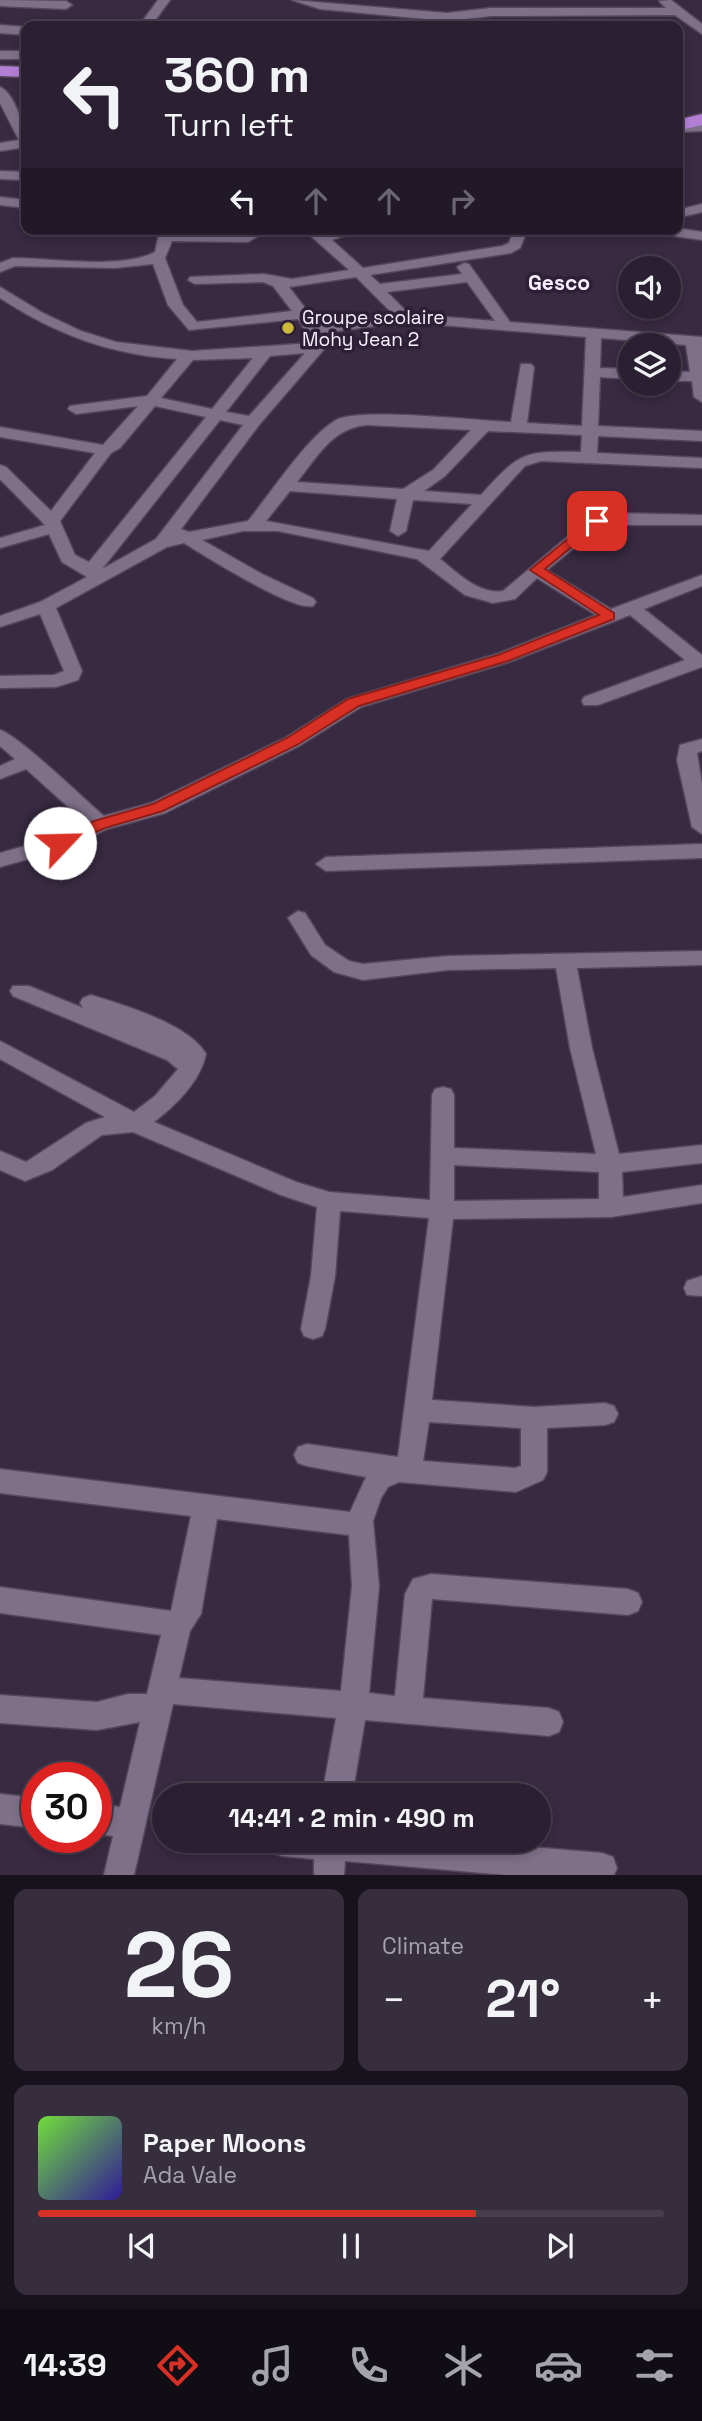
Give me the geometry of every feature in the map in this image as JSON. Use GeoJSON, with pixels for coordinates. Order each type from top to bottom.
{"type":"FeatureCollection","features":[{"type":"Feature","properties":{"kind":"highway"},"geometry":{"type":"LineString","coordinates":[[0,71],[21,72]]}},
{"type":"Feature","properties":{"kind":"highway"},"geometry":{"type":"LineString","coordinates":[[0,81],[21,82]]}},
{"type":"Feature","properties":{"kind":"street"},"geometry":{"type":"LineString","coordinates":[[149,21],[164,0]]}},
{"type":"Feature","properties":{"kind":"street"},"geometry":{"type":"LineString","coordinates":[[298,0],[433,17],[526,12],[675,10]]}},
{"type":"Feature","properties":{"kind":"street"},"geometry":{"type":"LineString","coordinates":[[663,0],[702,30]]}},
{"type":"Feature","properties":{"kind":"street"},"geometry":{"type":"LineString","coordinates":[[0,16],[2,2],[66,5]]}},
{"type":"Feature","properties":{"kind":"street"},"geometry":{"type":"LineString","coordinates":[[526,12],[528,21]]}},
{"type":"Feature","properties":{"kind":"street"},"geometry":{"type":"LineString","coordinates":[[0,29],[21,31]]}},
{"type":"Feature","properties":{"kind":"street"},"geometry":{"type":"LineString","coordinates":[[683,30],[702,30]]}},
{"type":"Feature","properties":{"kind":"street"},"geometry":{"type":"LineString","coordinates":[[0,55],[21,55]]}},
{"type":"Feature","properties":{"kind":"street"},"geometry":{"type":"LineString","coordinates":[[0,91],[21,133]]}},
{"type":"Feature","properties":{"kind":"street"},"geometry":{"type":"LineString","coordinates":[[683,127],[702,127]]}},
{"type":"Feature","properties":{"kind":"street"},"geometry":{"type":"LineString","coordinates":[[0,147],[21,144]]}},
{"type":"Feature","properties":{"kind":"street"},"geometry":{"type":"LineString","coordinates":[[0,175],[21,176]]}},
{"type":"Feature","properties":{"kind":"street"},"geometry":{"type":"LineString","coordinates":[[0,201],[21,203]]}},
{"type":"Feature","properties":{"kind":"street"},"geometry":{"type":"LineString","coordinates":[[683,213],[702,208]]}},
{"type":"Feature","properties":{"kind":"street"},"geometry":{"type":"LineString","coordinates":[[683,233],[702,236]]}},
{"type":"Feature","properties":{"kind":"street"},"geometry":{"type":"LineString","coordinates":[[0,268],[13,262],[123,264],[158,258],[162,254],[166,235]]}},
{"type":"Feature","properties":{"kind":"street"},"geometry":{"type":"LineString","coordinates":[[207,235],[252,235]]}},
{"type":"Feature","properties":{"kind":"street"},"geometry":{"type":"LineString","coordinates":[[316,235],[358,271],[405,318]]}},
{"type":"Feature","properties":{"kind":"street"},"geometry":{"type":"LineString","coordinates":[[195,280],[264,278],[278,283],[512,247],[518,235]]}},
{"type":"Feature","properties":{"kind":"street"},"geometry":{"type":"LineString","coordinates":[[456,256],[505,326]]}},
{"type":"Feature","properties":{"kind":"street"},"geometry":{"type":"LineString","coordinates":[[158,258],[171,293],[188,323],[194,327],[302,314]]}},
{"type":"Feature","properties":{"kind":"street"},"geometry":{"type":"LineString","coordinates":[[377,289],[471,277]]}},
{"type":"Feature","properties":{"kind":"street"},"geometry":{"type":"LineString","coordinates":[[174,537],[253,422],[321,344],[314,330],[278,283]]}},
{"type":"Feature","properties":{"kind":"street"},"geometry":{"type":"LineString","coordinates":[[0,291],[32,312],[108,347],[187,357],[318,347]]}},
{"type":"Feature","properties":{"kind":"street"},"geometry":{"type":"LineString","coordinates":[[314,330],[405,318],[697,342],[702,397]]}},
{"type":"Feature","properties":{"kind":"street"},"geometry":{"type":"LineString","coordinates":[[589,457],[594,333]]}},
{"type":"Feature","properties":{"kind":"street"},"geometry":{"type":"LineString","coordinates":[[96,575],[265,353]]}},
{"type":"Feature","properties":{"kind":"street"},"geometry":{"type":"LineString","coordinates":[[0,543],[53,524],[105,450],[114,445],[187,357]]}},
{"type":"Feature","properties":{"kind":"street"},"geometry":{"type":"LineString","coordinates":[[519,425],[526,367]]}},
{"type":"Feature","properties":{"kind":"street"},"geometry":{"type":"LineString","coordinates":[[592,372],[618,373]]}},
{"type":"Feature","properties":{"kind":"street"},"geometry":{"type":"LineString","coordinates":[[681,376],[700,377]]}},
{"type":"Feature","properties":{"kind":"street"},"geometry":{"type":"LineString","coordinates":[[76,409],[150,400],[253,422]]}},
{"type":"Feature","properties":{"kind":"street"},"geometry":{"type":"LineString","coordinates":[[254,525],[327,434],[344,422],[367,420],[519,425],[702,436]]}},
{"type":"Feature","properties":{"kind":"street"},"geometry":{"type":"LineString","coordinates":[[398,531],[406,495],[439,473],[485,424]]}},
{"type":"Feature","properties":{"kind":"street"},"geometry":{"type":"LineString","coordinates":[[0,432],[105,450]]}},
{"type":"Feature","properties":{"kind":"street"},"geometry":{"type":"LineString","coordinates":[[431,559],[527,459],[540,456],[589,457],[702,463]]}},
{"type":"Feature","properties":{"kind":"street"},"geometry":{"type":"LineString","coordinates":[[0,470],[53,524],[68,558],[96,575]]}},
{"type":"Feature","properties":{"kind":"street"},"geometry":{"type":"LineString","coordinates":[[286,486],[486,500]]}},
{"type":"Feature","properties":{"kind":"street"},"geometry":{"type":"LineString","coordinates":[[0,622],[46,606],[96,575],[174,537],[254,525],[329,536],[431,559],[465,587],[493,598],[509,595],[578,534],[605,519],[702,520]]}},
{"type":"Feature","properties":{"kind":"street"},"geometry":{"type":"LineString","coordinates":[[174,537],[307,602]]}},
{"type":"Feature","properties":{"kind":"street"},"geometry":{"type":"LineString","coordinates":[[536,570],[610,616]]}},
{"type":"Feature","properties":{"kind":"street"},"geometry":{"type":"LineString","coordinates":[[0,860],[60,843],[100,824],[158,808],[292,742],[354,702],[503,658],[702,580]]}},
{"type":"Feature","properties":{"kind":"street"},"geometry":{"type":"LineString","coordinates":[[0,682],[56,681],[71,676],[73,671],[46,606]]}},
{"type":"Feature","properties":{"kind":"street"},"geometry":{"type":"LineString","coordinates":[[631,607],[700,661]]}},
{"type":"Feature","properties":{"kind":"street"},"geometry":{"type":"LineString","coordinates":[[591,701],[700,661]]}},
{"type":"Feature","properties":{"kind":"street"},"geometry":{"type":"LineString","coordinates":[[0,736],[100,824]]}},
{"type":"Feature","properties":{"kind":"street"},"geometry":{"type":"LineString","coordinates":[[702,745],[687,749],[702,827]]}},
{"type":"Feature","properties":{"kind":"street"},"geometry":{"type":"LineString","coordinates":[[0,774],[29,760]]}},
{"type":"Feature","properties":{"kind":"street"},"geometry":{"type":"LineString","coordinates":[[326,864],[455,862],[702,851]]}},
{"type":"Feature","properties":{"kind":"street"},"geometry":{"type":"LineString","coordinates":[[298,918],[318,950],[342,967],[363,972],[448,963],[702,958]]}},
{"type":"Feature","properties":{"kind":"street"},"geometry":{"type":"LineString","coordinates":[[565,961],[581,1048],[610,1164],[611,1208]]}},
{"type":"Feature","properties":{"kind":"street"},"geometry":{"type":"LineString","coordinates":[[21,991],[175,1054],[192,1067]]}},
{"type":"Feature","properties":{"kind":"street"},"geometry":{"type":"LineString","coordinates":[[0,1160],[25,1172],[39,1167],[97,1127],[135,1123],[184,1080],[192,1067],[195,1054],[189,1047],[170,1035],[91,1003]]}},
{"type":"Feature","properties":{"kind":"street"},"geometry":{"type":"LineString","coordinates":[[0,1049],[135,1123],[289,1189],[329,1200],[442,1210],[611,1208],[702,1195]]}},
{"type":"Feature","properties":{"kind":"street"},"geometry":{"type":"LineString","coordinates":[[339,1783],[366,1576],[366,1550],[360,1521],[369,1493],[379,1479],[408,1465],[417,1410],[442,1210],[443,1095]]}},
{"type":"Feature","properties":{"kind":"street"},"geometry":{"type":"LineString","coordinates":[[442,1156],[610,1164],[702,1154]]}},
{"type":"Feature","properties":{"kind":"street"},"geometry":{"type":"LineString","coordinates":[[313,1329],[323,1276],[329,1200]]}},
{"type":"Feature","properties":{"kind":"street"},"geometry":{"type":"LineString","coordinates":[[417,1410],[534,1418],[605,1414]]}},
{"type":"Feature","properties":{"kind":"street"},"geometry":{"type":"LineString","coordinates":[[307,1455],[393,1470],[516,1480],[527,1478],[534,1472],[534,1418]]}},
{"type":"Feature","properties":{"kind":"street"},"geometry":{"type":"LineString","coordinates":[[0,1481],[352,1524],[360,1521]]}},
{"type":"Feature","properties":{"kind":"street"},"geometry":{"type":"LineString","coordinates":[[119,1875],[177,1625],[187,1614],[206,1506]]}},
{"type":"Feature","properties":{"kind":"street"},"geometry":{"type":"LineString","coordinates":[[408,1709],[419,1594],[423,1588],[431,1586],[628,1602]]}},
{"type":"Feature","properties":{"kind":"street"},"geometry":{"type":"LineString","coordinates":[[0,1600],[177,1625]]}},
{"type":"Feature","properties":{"kind":"street"},"geometry":{"type":"LineString","coordinates":[[0,1709],[97,1716],[161,1699],[351,1705],[550,1723]]}},
{"type":"Feature","properties":{"kind":"street"},"geometry":{"type":"LineString","coordinates":[[0,1809],[21,1811]]}},
{"type":"Feature","properties":{"kind":"street"},"geometry":{"type":"LineString","coordinates":[[112,1821],[132,1823]]}},
{"type":"Feature","properties":{"kind":"street"},"geometry":{"type":"LineString","coordinates":[[329,1854],[602,1868]]}},
{"type":"Feature","properties":{"kind":"place","name":"Groupe scolaire Mohy Jean 2"},"geometry":{"type":"Point","coordinates":[288,328]}},
{"type":"Feature","properties":{"kind":"district","name":"Gesco"},"geometry":{"type":"Point","coordinates":[559,283]}},
{"type":"Feature","properties":{"kind":"route"},"geometry":{"type":"LineString","coordinates":[[60,843],[100,824],[158,808],[292,742],[354,702],[474,668],[610,616],[536,570],[597,521]]}}]}
